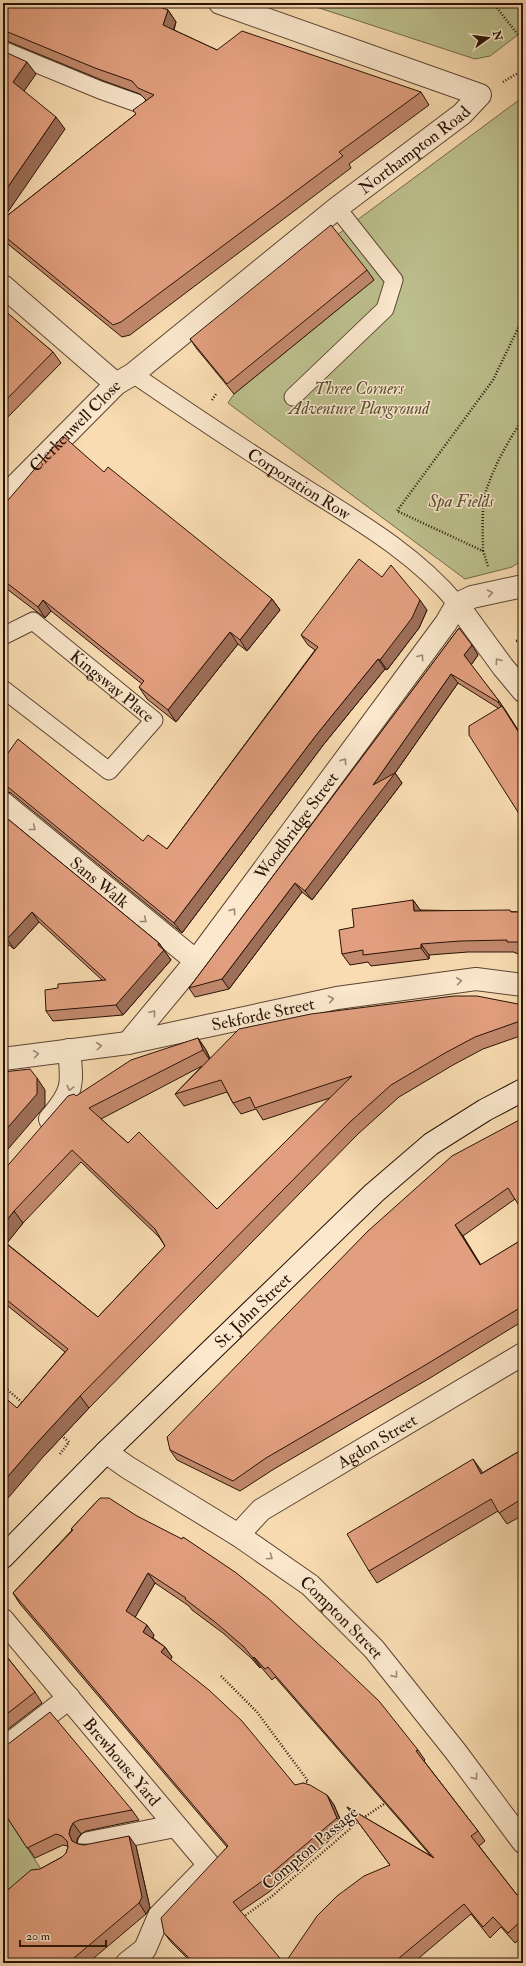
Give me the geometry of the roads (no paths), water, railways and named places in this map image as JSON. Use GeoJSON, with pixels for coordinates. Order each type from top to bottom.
{"type":"FeatureCollection","features":[{"type":"Feature","properties":{"kind":"street","name":"Northampton Road"},"geometry":{"type":"LineString","coordinates":[[124,379],[337,208],[462,114],[480,95],[220,3]]}},
{"type":"Feature","properties":{"kind":"street"},"geometry":{"type":"LineString","coordinates":[[3,286],[124,379]]}},
{"type":"Feature","properties":{"kind":"street","name":"Clerkenwell Close"},"geometry":{"type":"LineString","coordinates":[[3,498],[124,379]]}},
{"type":"Feature","properties":{"kind":"street"},"geometry":{"type":"LineString","coordinates":[[523,586],[472,597],[458,604],[503,667],[523,691]]}},
{"type":"Feature","properties":{"kind":"street","name":"Woodbridge Street"},"geometry":{"type":"LineString","coordinates":[[128,1043],[196,962],[446,623],[458,604]]}},
{"type":"Feature","properties":{"kind":"street","name":"Sans Walk"},"geometry":{"type":"LineString","coordinates":[[3,803],[196,962]]}},
{"type":"Feature","properties":{"kind":"street","name":"Sekforde Street"},"geometry":{"type":"LineString","coordinates":[[3,1059],[128,1043],[337,998],[476,979],[523,985]]}},
{"type":"Feature","properties":{"kind":"street"},"geometry":{"type":"LineString","coordinates":[[39,1132],[65,1102],[71,1087],[69,1050]]}},
{"type":"Feature","properties":{"kind":"street","name":"St. John Street"},"geometry":{"type":"LineString","coordinates":[[3,1557],[106,1452],[374,1193],[431,1144],[485,1110],[523,1090]]}},
{"type":"Feature","properties":{"kind":"street","name":"Agdon Street"},"geometry":{"type":"LineString","coordinates":[[238,1536],[261,1510],[523,1354]]}},
{"type":"Feature","properties":{"kind":"street","name":"Compton Street"},"geometry":{"type":"LineString","coordinates":[[106,1452],[127,1467],[238,1536],[310,1585],[374,1649],[456,1752],[523,1842]]}},
{"type":"Feature","properties":{"kind":"street","name":"Brewhouse Yard"},"geometry":{"type":"LineString","coordinates":[[3,1620],[209,1865],[159,1916],[151,1956],[127,1963]]}},
{"type":"Feature","properties":{"kind":"street"},"geometry":{"type":"LineString","coordinates":[[3,1749],[69,1698]]}},
{"type":"Feature","properties":{"kind":"street","name":"Brewhouse Yard"},"geometry":{"type":"LineString","coordinates":[[89,1843],[175,1826]]}},
{"type":"Feature","properties":{"kind":"lane"},"geometry":{"type":"LineString","coordinates":[[3,50],[100,90],[137,102]]}},
{"type":"Feature","properties":{"kind":"lane"},"geometry":{"type":"LineString","coordinates":[[293,397],[385,309],[394,280],[337,208]]}},
{"type":"Feature","properties":{"kind":"lane","name":"Corporation Row"},"geometry":{"type":"LineString","coordinates":[[124,379],[198,420],[392,543],[445,589],[458,604]]}},
{"type":"Feature","properties":{"kind":"lane","name":"Kingsway Place"},"geometry":{"type":"LineString","coordinates":[[3,636],[33,621],[154,720],[109,771],[3,689]]}},
{"type":"Feature","properties":{"kind":"park label","name":"Three Corners Adventure Playground"},"geometry":{"type":"Point","coordinates":[359,398]}},
{"type":"Feature","properties":{"kind":"park label","name":"Spa Fields"},"geometry":{"type":"Point","coordinates":[461,501]}}]}
